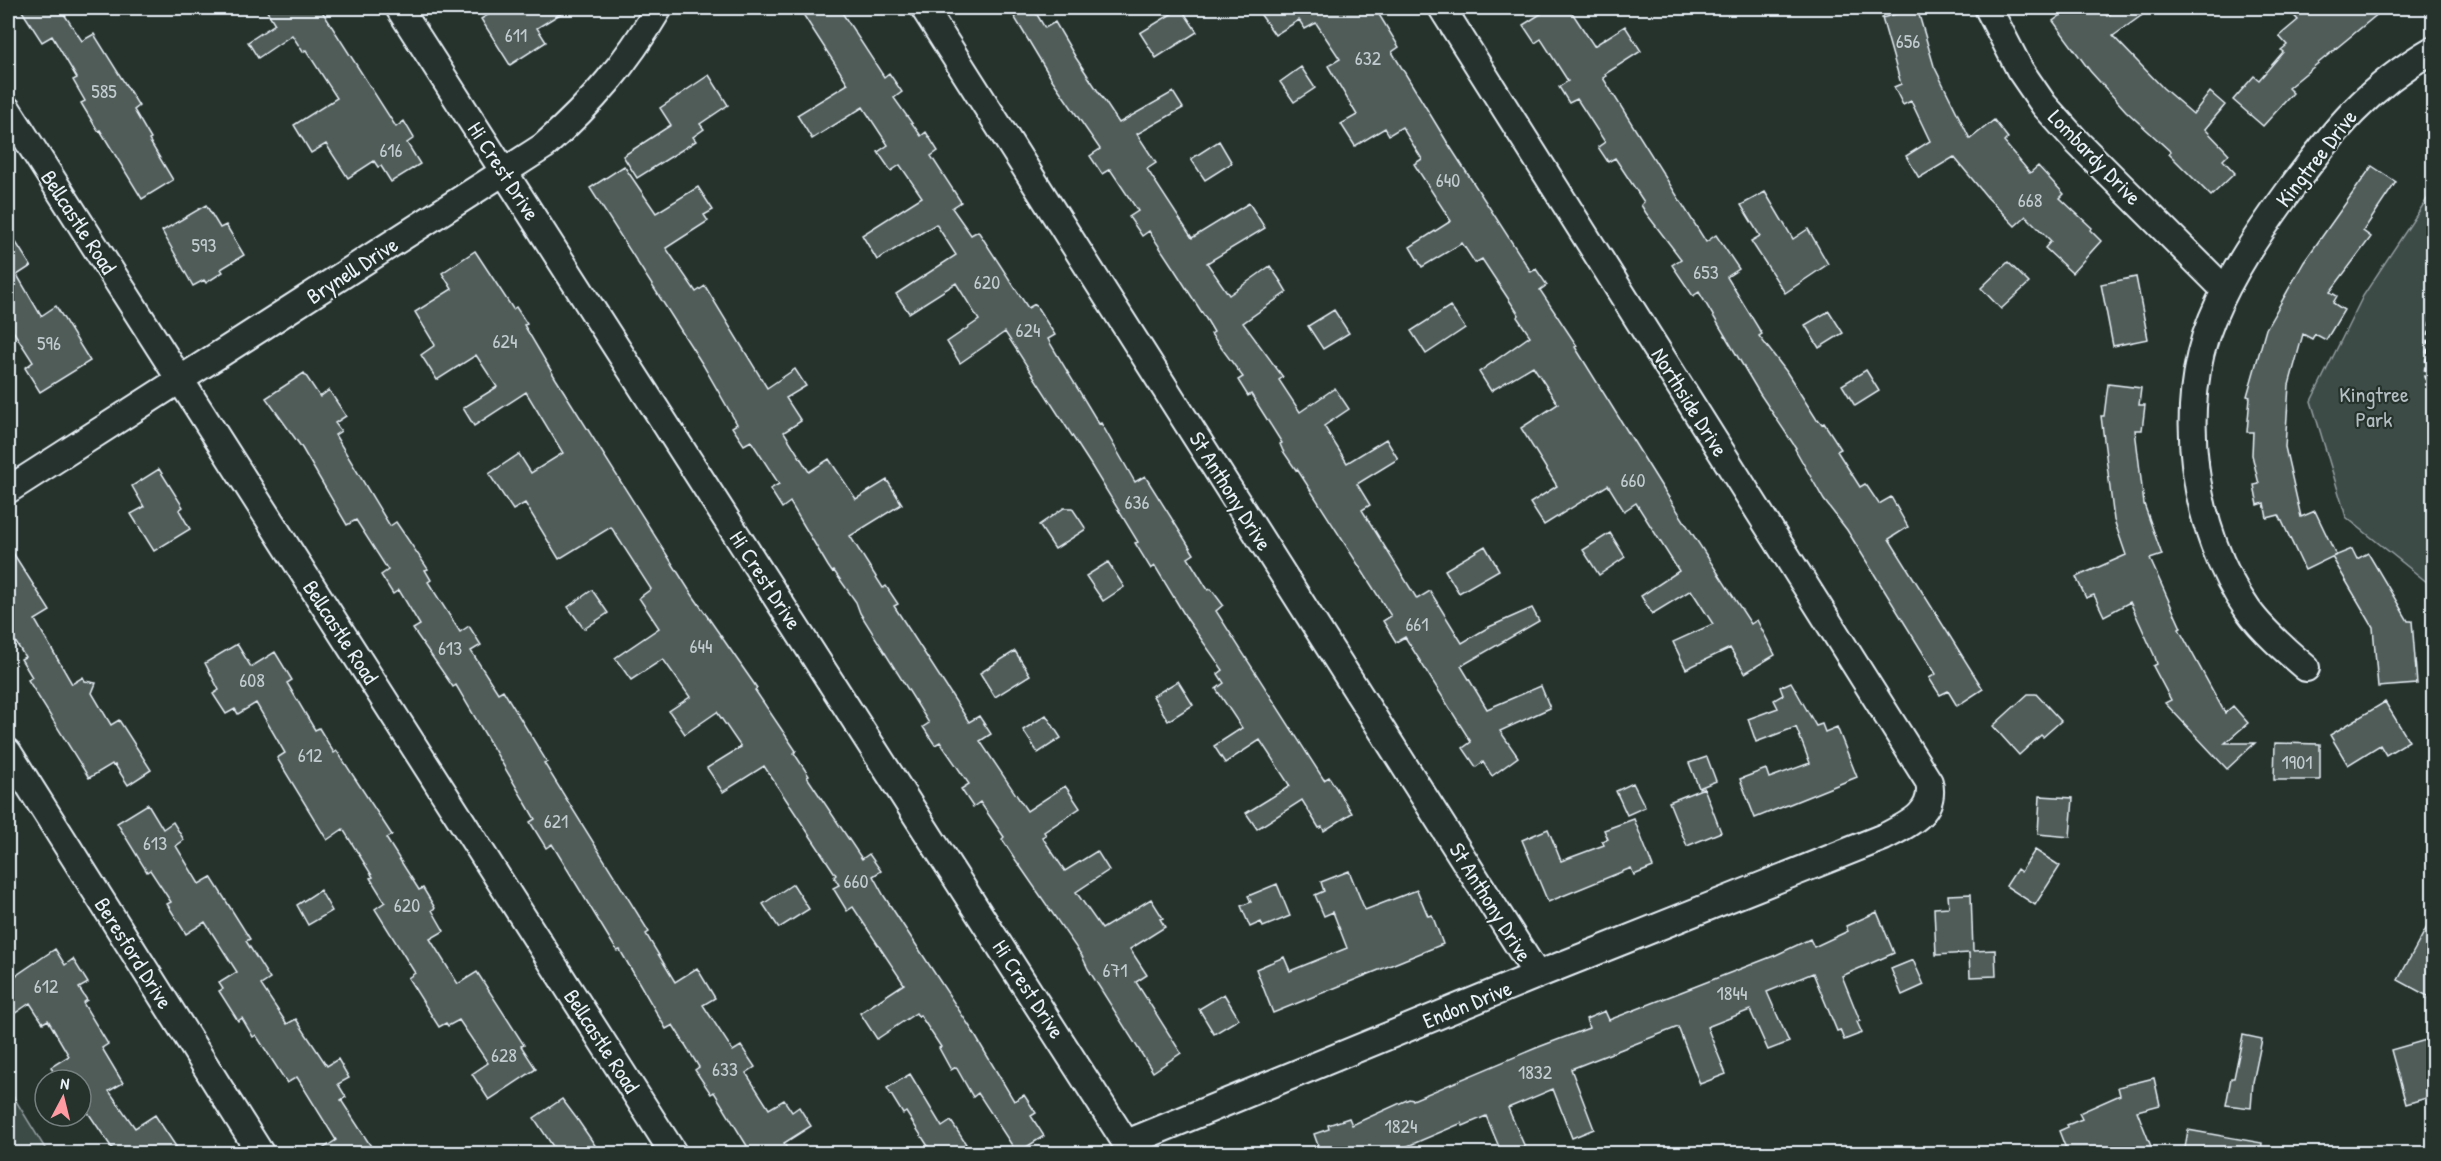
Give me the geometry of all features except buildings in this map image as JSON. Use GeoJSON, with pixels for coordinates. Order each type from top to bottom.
{"type":"FeatureCollection","features":[{"type":"Feature","properties":{"kind":"street","name":"Hi Crest Drive"},"geometry":{"type":"LineString","coordinates":[[399,8],[1130,1148]]}},
{"type":"Feature","properties":{"kind":"street","name":"Brynell Drive"},"geometry":{"type":"LineString","coordinates":[[8,490],[544,146],[578,116],[607,85],[634,50],[659,8]]}},
{"type":"Feature","properties":{"kind":"street","name":"St Anthony Drive"},"geometry":{"type":"LineString","coordinates":[[924,8],[1537,975]]}},
{"type":"Feature","properties":{"kind":"street","name":"Northside Drive"},"geometry":{"type":"LineString","coordinates":[[1442,8],[1929,782],[1930,800]]}},
{"type":"Feature","properties":{"kind":"street","name":"Lombardy Drive"},"geometry":{"type":"LineString","coordinates":[[1988,8],[2020,70],[2044,105],[2079,144],[2225,290]]}},
{"type":"Feature","properties":{"kind":"street","name":"Kingtree Drive"},"geometry":{"type":"LineString","coordinates":[[2306,668],[2249,612],[2224,569],[2208,525],[2198,484],[2192,436],[2193,397],[2211,321],[2225,290],[2260,230],[2326,140],[2358,104],[2390,77],[2433,49]]}},
{"type":"Feature","properties":{"kind":"street","name":"Bellcastle Road"},"geometry":{"type":"LineString","coordinates":[[8,110],[674,1154]]}},
{"type":"Feature","properties":{"kind":"street","name":"Beresford Drive"},"geometry":{"type":"LineString","coordinates":[[8,752],[261,1154]]}},
{"type":"Feature","properties":{"kind":"street","name":"Endon Drive"},"geometry":{"type":"LineString","coordinates":[[1130,1148],[1537,975],[1884,837],[1920,816],[1930,800]]}},
{"type":"Feature","properties":{"kind":"path"},"geometry":{"type":"LineString","coordinates":[[2433,295],[2425,376],[2433,399]]}},
{"type":"Feature","properties":{"kind":"green space","name":"Kingtree Park"},"geometry":{"type":"Polygon","coordinates":[[[2433,190],[2433,587],[2346,517],[2311,401],[2363,296],[2433,190]]]}},
{"type":"Feature","properties":{"kind":"green space"},"geometry":{"type":"Polygon","coordinates":[[[8,1088],[48,1153],[8,1153],[8,1088]]]}}]}
